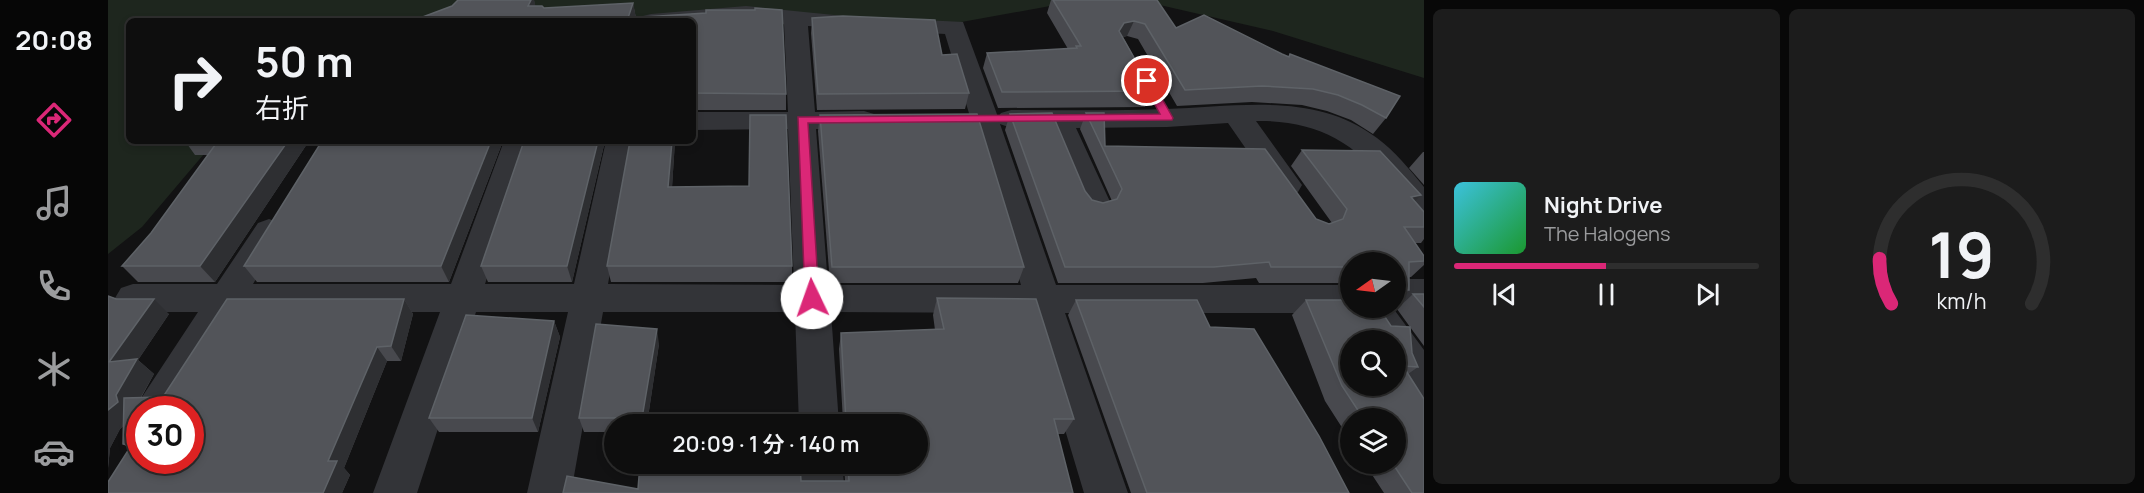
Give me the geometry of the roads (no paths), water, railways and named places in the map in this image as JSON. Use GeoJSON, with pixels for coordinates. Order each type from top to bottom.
{"type":"FeatureCollection","features":[{"type":"Feature","properties":{"kind":"street"},"geometry":{"type":"LineString","coordinates":[[687,18],[746,13],[844,22],[955,27],[973,119],[1043,298],[1107,493]]}},
{"type":"Feature","properties":{"kind":"street"},"geometry":{"type":"LineString","coordinates":[[796,18],[818,414]]}},
{"type":"Feature","properties":{"kind":"street"},"geometry":{"type":"LineString","coordinates":[[973,119],[1058,118],[1162,107],[1236,114],[1295,113],[1311,117],[1358,138],[1372,149],[1424,208]]}},
{"type":"Feature","properties":{"kind":"street"},"geometry":{"type":"LineString","coordinates":[[1236,114],[1302,207]]}},
{"type":"Feature","properties":{"kind":"street"},"geometry":{"type":"LineString","coordinates":[[1058,118],[1096,206]]}},
{"type":"Feature","properties":{"kind":"street"},"geometry":{"type":"LineString","coordinates":[[696,121],[893,119]]}},
{"type":"Feature","properties":{"kind":"street"},"geometry":{"type":"LineString","coordinates":[[395,493],[517,144]]}},
{"type":"Feature","properties":{"kind":"street"},"geometry":{"type":"LineString","coordinates":[[549,493],[619,144]]}},
{"type":"Feature","properties":{"kind":"street"},"geometry":{"type":"LineString","coordinates":[[165,396],[282,210]]}},
{"type":"Feature","properties":{"kind":"street"},"geometry":{"type":"LineString","coordinates":[[1406,293],[1424,293]]}},
{"type":"Feature","properties":{"kind":"street"},"geometry":{"type":"LineString","coordinates":[[133,298],[1340,298]]}},
{"type":"Feature","properties":{"kind":"street"},"geometry":{"type":"LineString","coordinates":[[1381,318],[1424,381]]}},
{"type":"Feature","properties":{"kind":"street"},"geometry":{"type":"LineString","coordinates":[[822,474],[823,493]]}}]}
